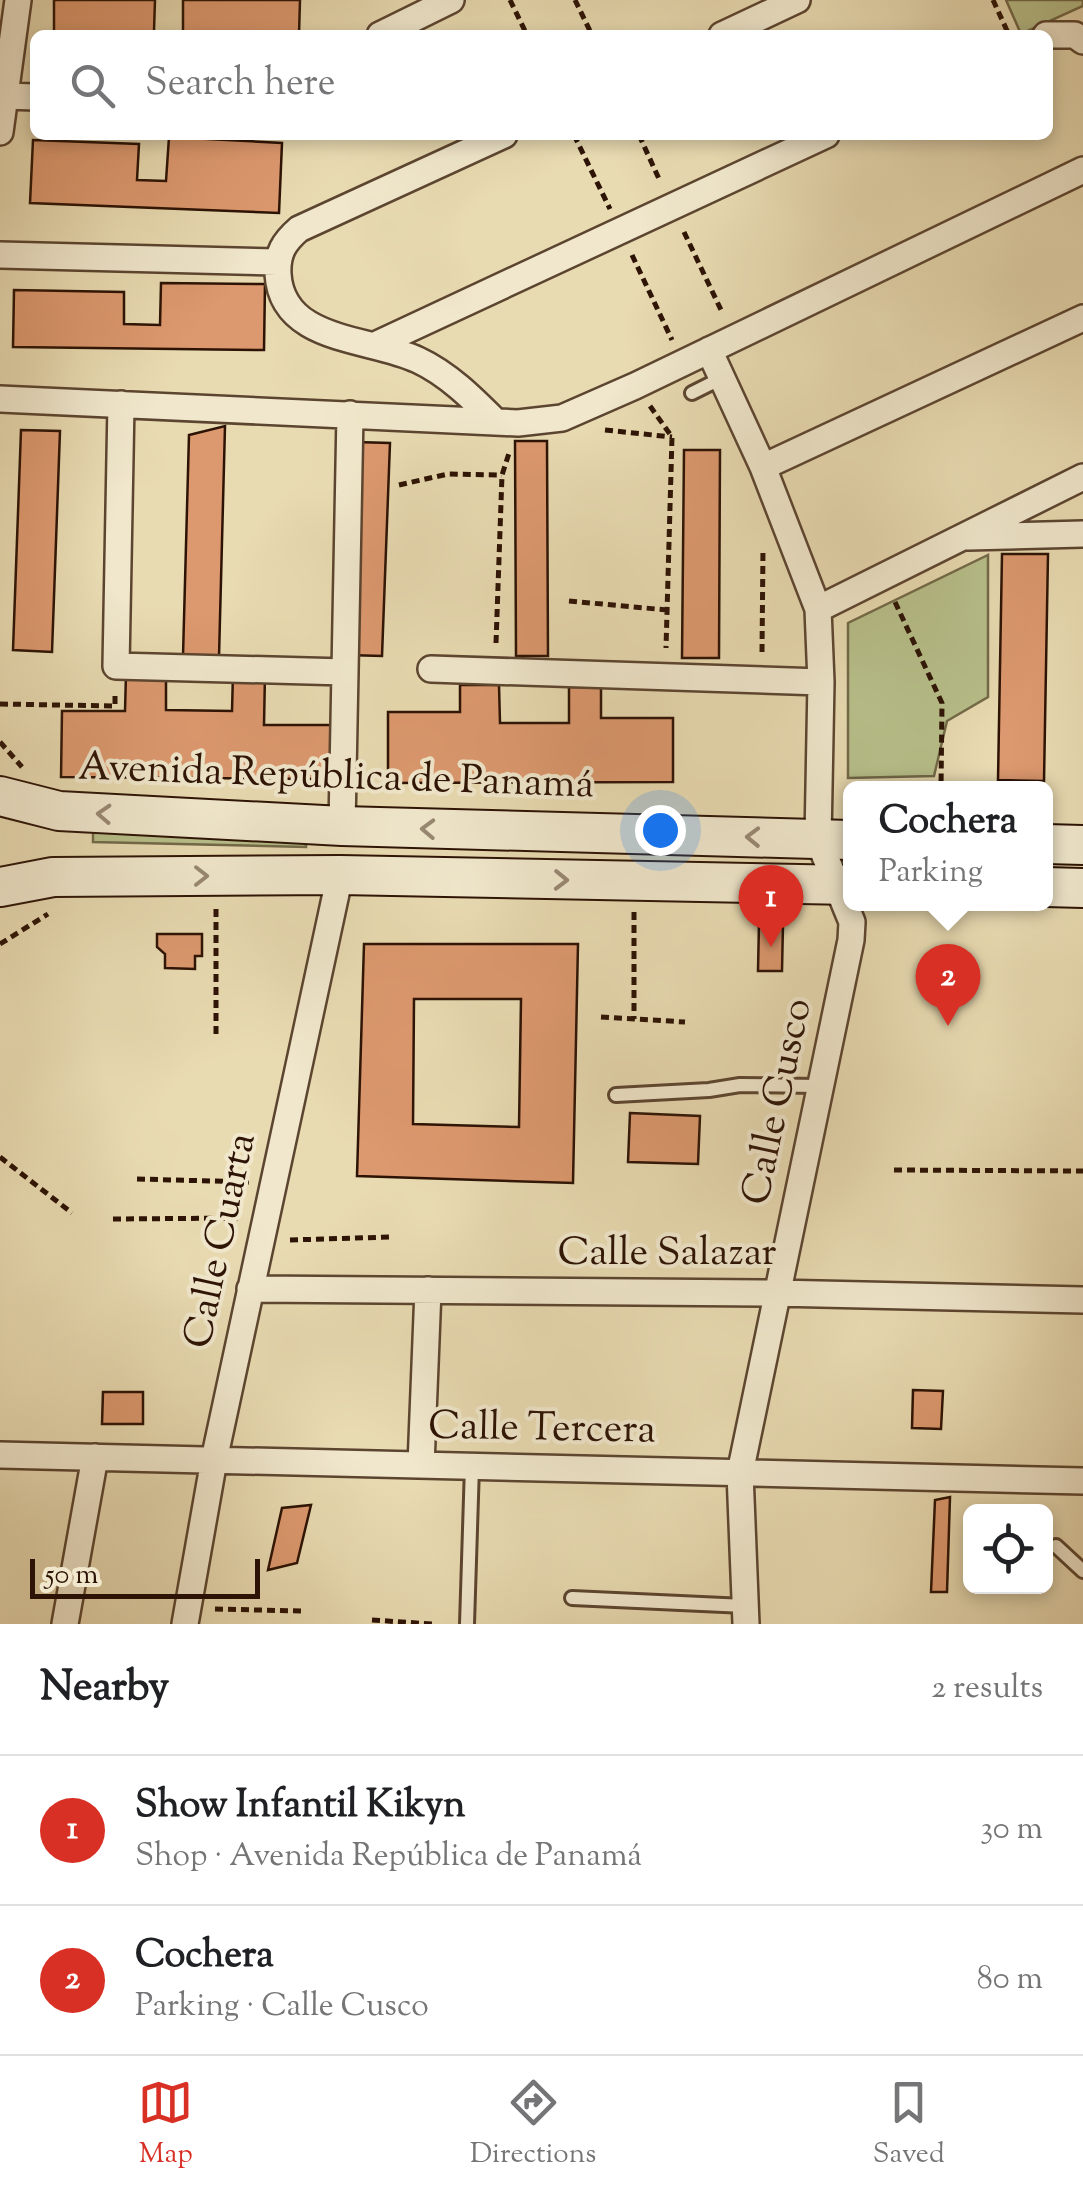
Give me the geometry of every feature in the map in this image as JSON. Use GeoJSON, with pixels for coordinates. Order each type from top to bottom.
{"type":"FeatureCollection","features":[{"type":"Feature","properties":{"kind":"main road","name":"Avenida República de Panamá"},"geometry":{"type":"LineString","coordinates":[[0,796],[59,811],[342,826],[834,839]]}},
{"type":"Feature","properties":{"kind":"main road"},"geometry":{"type":"LineString","coordinates":[[1053,844],[1083,845]]}},
{"type":"Feature","properties":{"kind":"main road"},"geometry":{"type":"LineString","coordinates":[[0,887],[54,877],[340,875],[843,885]]}},
{"type":"Feature","properties":{"kind":"main road"},"geometry":{"type":"LineString","coordinates":[[1053,887],[1083,888]]}},
{"type":"Feature","properties":{"kind":"street"},"geometry":{"type":"LineString","coordinates":[[0,132],[18,0]]}},
{"type":"Feature","properties":{"kind":"street"},"geometry":{"type":"LineString","coordinates":[[390,30],[451,0]]}},
{"type":"Feature","properties":{"kind":"street"},"geometry":{"type":"LineString","coordinates":[[733,30],[796,0]]}},
{"type":"Feature","properties":{"kind":"street"},"geometry":{"type":"LineString","coordinates":[[1053,35],[1075,35],[1083,42]]}},
{"type":"Feature","properties":{"kind":"street"},"geometry":{"type":"LineString","coordinates":[[6,96],[30,97]]}},
{"type":"Feature","properties":{"kind":"street"},"geometry":{"type":"LineString","coordinates":[[493,140],[299,228],[284,242],[278,262],[279,284],[287,308],[309,326],[418,360],[507,422]]}},
{"type":"Feature","properties":{"kind":"street"},"geometry":{"type":"LineString","coordinates":[[375,345],[816,140]]}},
{"type":"Feature","properties":{"kind":"street"},"geometry":{"type":"LineString","coordinates":[[0,399],[507,422],[562,418],[1083,170]]}},
{"type":"Feature","properties":{"kind":"street"},"geometry":{"type":"LineString","coordinates":[[0,255],[278,262]]}},
{"type":"Feature","properties":{"kind":"street"},"geometry":{"type":"LineString","coordinates":[[763,467],[1083,318]]}},
{"type":"Feature","properties":{"kind":"street"},"geometry":{"type":"LineString","coordinates":[[710,350],[763,467],[818,609],[834,839]]}},
{"type":"Feature","properties":{"kind":"street"},"geometry":{"type":"LineString","coordinates":[[121,404],[116,666],[345,672]]}},
{"type":"Feature","properties":{"kind":"street"},"geometry":{"type":"LineString","coordinates":[[342,826],[350,414]]}},
{"type":"Feature","properties":{"kind":"street"},"geometry":{"type":"LineString","coordinates":[[818,609],[1083,477]]}},
{"type":"Feature","properties":{"kind":"street"},"geometry":{"type":"LineString","coordinates":[[959,538],[1083,534]]}},
{"type":"Feature","properties":{"kind":"street"},"geometry":{"type":"LineString","coordinates":[[431,669],[821,682]]}},
{"type":"Feature","properties":{"kind":"street","name":"Calle Cusco"},"geometry":{"type":"LineString","coordinates":[[834,839],[843,880]]}},
{"type":"Feature","properties":{"kind":"street","name":"Calle Cuarta"},"geometry":{"type":"LineString","coordinates":[[186,1616],[214,1460],[340,875]]}},
{"type":"Feature","properties":{"kind":"street","name":"Calle Cusco"},"geometry":{"type":"LineString","coordinates":[[745,1615],[740,1472],[852,940],[850,911]]}},
{"type":"Feature","properties":{"kind":"street","name":"Calle Salazar"},"geometry":{"type":"LineString","coordinates":[[250,1289],[776,1292],[1083,1300]]}},
{"type":"Feature","properties":{"kind":"street"},"geometry":{"type":"LineString","coordinates":[[421,1465],[428,1290]]}},
{"type":"Feature","properties":{"kind":"street","name":"Calle Tercera"},"geometry":{"type":"LineString","coordinates":[[0,1455],[1083,1481]]}},
{"type":"Feature","properties":{"kind":"street"},"geometry":{"type":"LineString","coordinates":[[65,1624],[96,1457]]}},
{"type":"Feature","properties":{"kind":"lane"},"geometry":{"type":"LineString","coordinates":[[692,393],[722,378]]}},
{"type":"Feature","properties":{"kind":"lane"},"geometry":{"type":"LineString","coordinates":[[616,1095],[740,1085],[820,1086]]}},
{"type":"Feature","properties":{"kind":"lane"},"geometry":{"type":"LineString","coordinates":[[468,1624],[472,1466]]}},
{"type":"Feature","properties":{"kind":"lane"},"geometry":{"type":"LineString","coordinates":[[1056,1546],[1083,1571]]}},
{"type":"Feature","properties":{"kind":"lane"},"geometry":{"type":"LineString","coordinates":[[572,1598],[745,1615]]}},
{"type":"Feature","properties":{"kind":"path"},"geometry":{"type":"LineString","coordinates":[[510,0],[525,30]]}},
{"type":"Feature","properties":{"kind":"path"},"geometry":{"type":"LineString","coordinates":[[576,0],[590,30]]}},
{"type":"Feature","properties":{"kind":"path"},"geometry":{"type":"LineString","coordinates":[[993,0],[1007,30]]}},
{"type":"Feature","properties":{"kind":"path"},"geometry":{"type":"LineString","coordinates":[[641,140],[734,338]]}},
{"type":"Feature","properties":{"kind":"path"},"geometry":{"type":"LineString","coordinates":[[635,386],[672,436],[665,677]]}},
{"type":"Feature","properties":{"kind":"path"},"geometry":{"type":"LineString","coordinates":[[495,671],[507,422]]}},
{"type":"Feature","properties":{"kind":"path"},"geometry":{"type":"LineString","coordinates":[[399,484],[448,474],[502,475]]}},
{"type":"Feature","properties":{"kind":"path"},"geometry":{"type":"LineString","coordinates":[[762,680],[763,544]]}},
{"type":"Feature","properties":{"kind":"path"},"geometry":{"type":"LineString","coordinates":[[883,576],[942,703],[941,781]]}},
{"type":"Feature","properties":{"kind":"path"},"geometry":{"type":"LineString","coordinates":[[569,601],[667,610]]}},
{"type":"Feature","properties":{"kind":"path"},"geometry":{"type":"LineString","coordinates":[[0,704],[115,706],[116,666]]}},
{"type":"Feature","properties":{"kind":"path"},"geometry":{"type":"LineString","coordinates":[[216,876],[216,1034]]}},
{"type":"Feature","properties":{"kind":"path"},"geometry":{"type":"LineString","coordinates":[[634,881],[634,1019]]}},
{"type":"Feature","properties":{"kind":"path"},"geometry":{"type":"LineString","coordinates":[[601,1017],[684,1022]]}},
{"type":"Feature","properties":{"kind":"path"},"geometry":{"type":"LineString","coordinates":[[0,1156],[72,1213]]}},
{"type":"Feature","properties":{"kind":"path"},"geometry":{"type":"LineString","coordinates":[[894,1170],[1083,1171]]}},
{"type":"Feature","properties":{"kind":"path"},"geometry":{"type":"LineString","coordinates":[[137,1180],[273,1183]]}},
{"type":"Feature","properties":{"kind":"path"},"geometry":{"type":"LineString","coordinates":[[113,1219],[392,1238]]}},
{"type":"Feature","properties":{"kind":"path"},"geometry":{"type":"LineString","coordinates":[[186,1616],[302,1611]]}},
{"type":"Feature","properties":{"kind":"path"},"geometry":{"type":"LineString","coordinates":[[372,1620],[432,1624]]}},
{"type":"Feature","properties":{"kind":"green space"},"geometry":{"type":"Polygon","coordinates":[[[1006,0],[1083,0],[1083,6],[1030,30],[1019,30],[1006,0]]]}},
{"type":"Feature","properties":{"kind":"green space"},"geometry":{"type":"Polygon","coordinates":[[[988,555],[988,697],[947,721],[934,776],[848,778],[848,623],[988,555]]]}},
{"type":"Feature","properties":{"kind":"green space"},"geometry":{"type":"Polygon","coordinates":[[[93,821],[306,825],[306,847],[93,842],[93,821]]]}},
{"type":"Feature","properties":{"kind":"building"},"geometry":{"type":"Polygon","coordinates":[[[54,0],[155,0],[154,30],[54,30],[54,0]]]}},
{"type":"Feature","properties":{"kind":"building"},"geometry":{"type":"Polygon","coordinates":[[[183,0],[300,0],[299,30],[183,30],[183,0]]]}},
{"type":"Feature","properties":{"kind":"building"},"geometry":{"type":"Polygon","coordinates":[[[33,140],[139,144],[137,180],[166,181],[169,140],[282,143],[279,213],[30,203],[33,140]]]}},
{"type":"Feature","properties":{"kind":"building"},"geometry":{"type":"Polygon","coordinates":[[[161,283],[265,284],[264,350],[13,347],[14,290],[124,292],[124,324],[160,325],[161,283]]]}},
{"type":"Feature","properties":{"kind":"building"},"geometry":{"type":"Polygon","coordinates":[[[225,426],[219,657],[183,656],[189,435],[225,426]]]}},
{"type":"Feature","properties":{"kind":"building"},"geometry":{"type":"Polygon","coordinates":[[[21,430],[60,431],[52,652],[13,650],[21,430]]]}},
{"type":"Feature","properties":{"kind":"building"},"geometry":{"type":"Polygon","coordinates":[[[515,441],[547,441],[548,656],[516,656],[515,441]]]}},
{"type":"Feature","properties":{"kind":"building"},"geometry":{"type":"Polygon","coordinates":[[[355,442],[390,443],[382,656],[347,655],[355,442]]]}},
{"type":"Feature","properties":{"kind":"building"},"geometry":{"type":"Polygon","coordinates":[[[684,450],[720,450],[719,658],[682,658],[684,450]]]}},
{"type":"Feature","properties":{"kind":"building"},"geometry":{"type":"Polygon","coordinates":[[[1002,554],[1048,554],[1044,781],[998,780],[1002,554]]]}},
{"type":"Feature","properties":{"kind":"building"},"geometry":{"type":"Polygon","coordinates":[[[126,674],[166,675],[166,710],[232,711],[233,674],[265,674],[264,725],[336,725],[335,779],[61,777],[62,711],[125,711],[126,674]]]}},
{"type":"Feature","properties":{"kind":"building"},"geometry":{"type":"Polygon","coordinates":[[[460,685],[499,685],[500,723],[569,723],[569,687],[601,687],[601,718],[673,718],[673,782],[388,783],[388,712],[460,712],[460,685]]]}},
{"type":"Feature","properties":{"kind":"building"},"geometry":{"type":"Polygon","coordinates":[[[759,923],[783,924],[782,971],[758,971],[759,923]]]}},
{"type":"Feature","properties":{"kind":"building"},"geometry":{"type":"Polygon","coordinates":[[[157,934],[202,934],[202,956],[195,956],[195,969],[165,968],[165,954],[157,947],[157,934]]]}},
{"type":"Feature","properties":{"kind":"building"},"geometry":{"type":"Polygon","coordinates":[[[364,944],[578,944],[573,1183],[357,1176],[364,944]],[[414,999],[413,1124],[519,1127],[521,999],[414,999]]]}},
{"type":"Feature","properties":{"kind":"building"},"geometry":{"type":"Polygon","coordinates":[[[630,1113],[700,1116],[698,1164],[628,1162],[630,1113]]]}},
{"type":"Feature","properties":{"kind":"building"},"geometry":{"type":"Polygon","coordinates":[[[913,1390],[943,1391],[941,1429],[912,1428],[913,1390]]]}},
{"type":"Feature","properties":{"kind":"building"},"geometry":{"type":"Polygon","coordinates":[[[103,1392],[143,1392],[143,1424],[102,1424],[103,1392]]]}},
{"type":"Feature","properties":{"kind":"building"},"geometry":{"type":"Polygon","coordinates":[[[950,1497],[947,1592],[931,1592],[935,1500],[950,1497]]]}},
{"type":"Feature","properties":{"kind":"building"},"geometry":{"type":"Polygon","coordinates":[[[311,1505],[297,1563],[268,1570],[282,1508],[311,1505]]]}},
{"type":"Feature","properties":{"kind":"place","name":"Show Infantil Kikyn"},"geometry":{"type":"Point","coordinates":[771,947]}},
{"type":"Feature","properties":{"kind":"place","name":"Cochera"},"geometry":{"type":"Point","coordinates":[948,1026]}}]}
